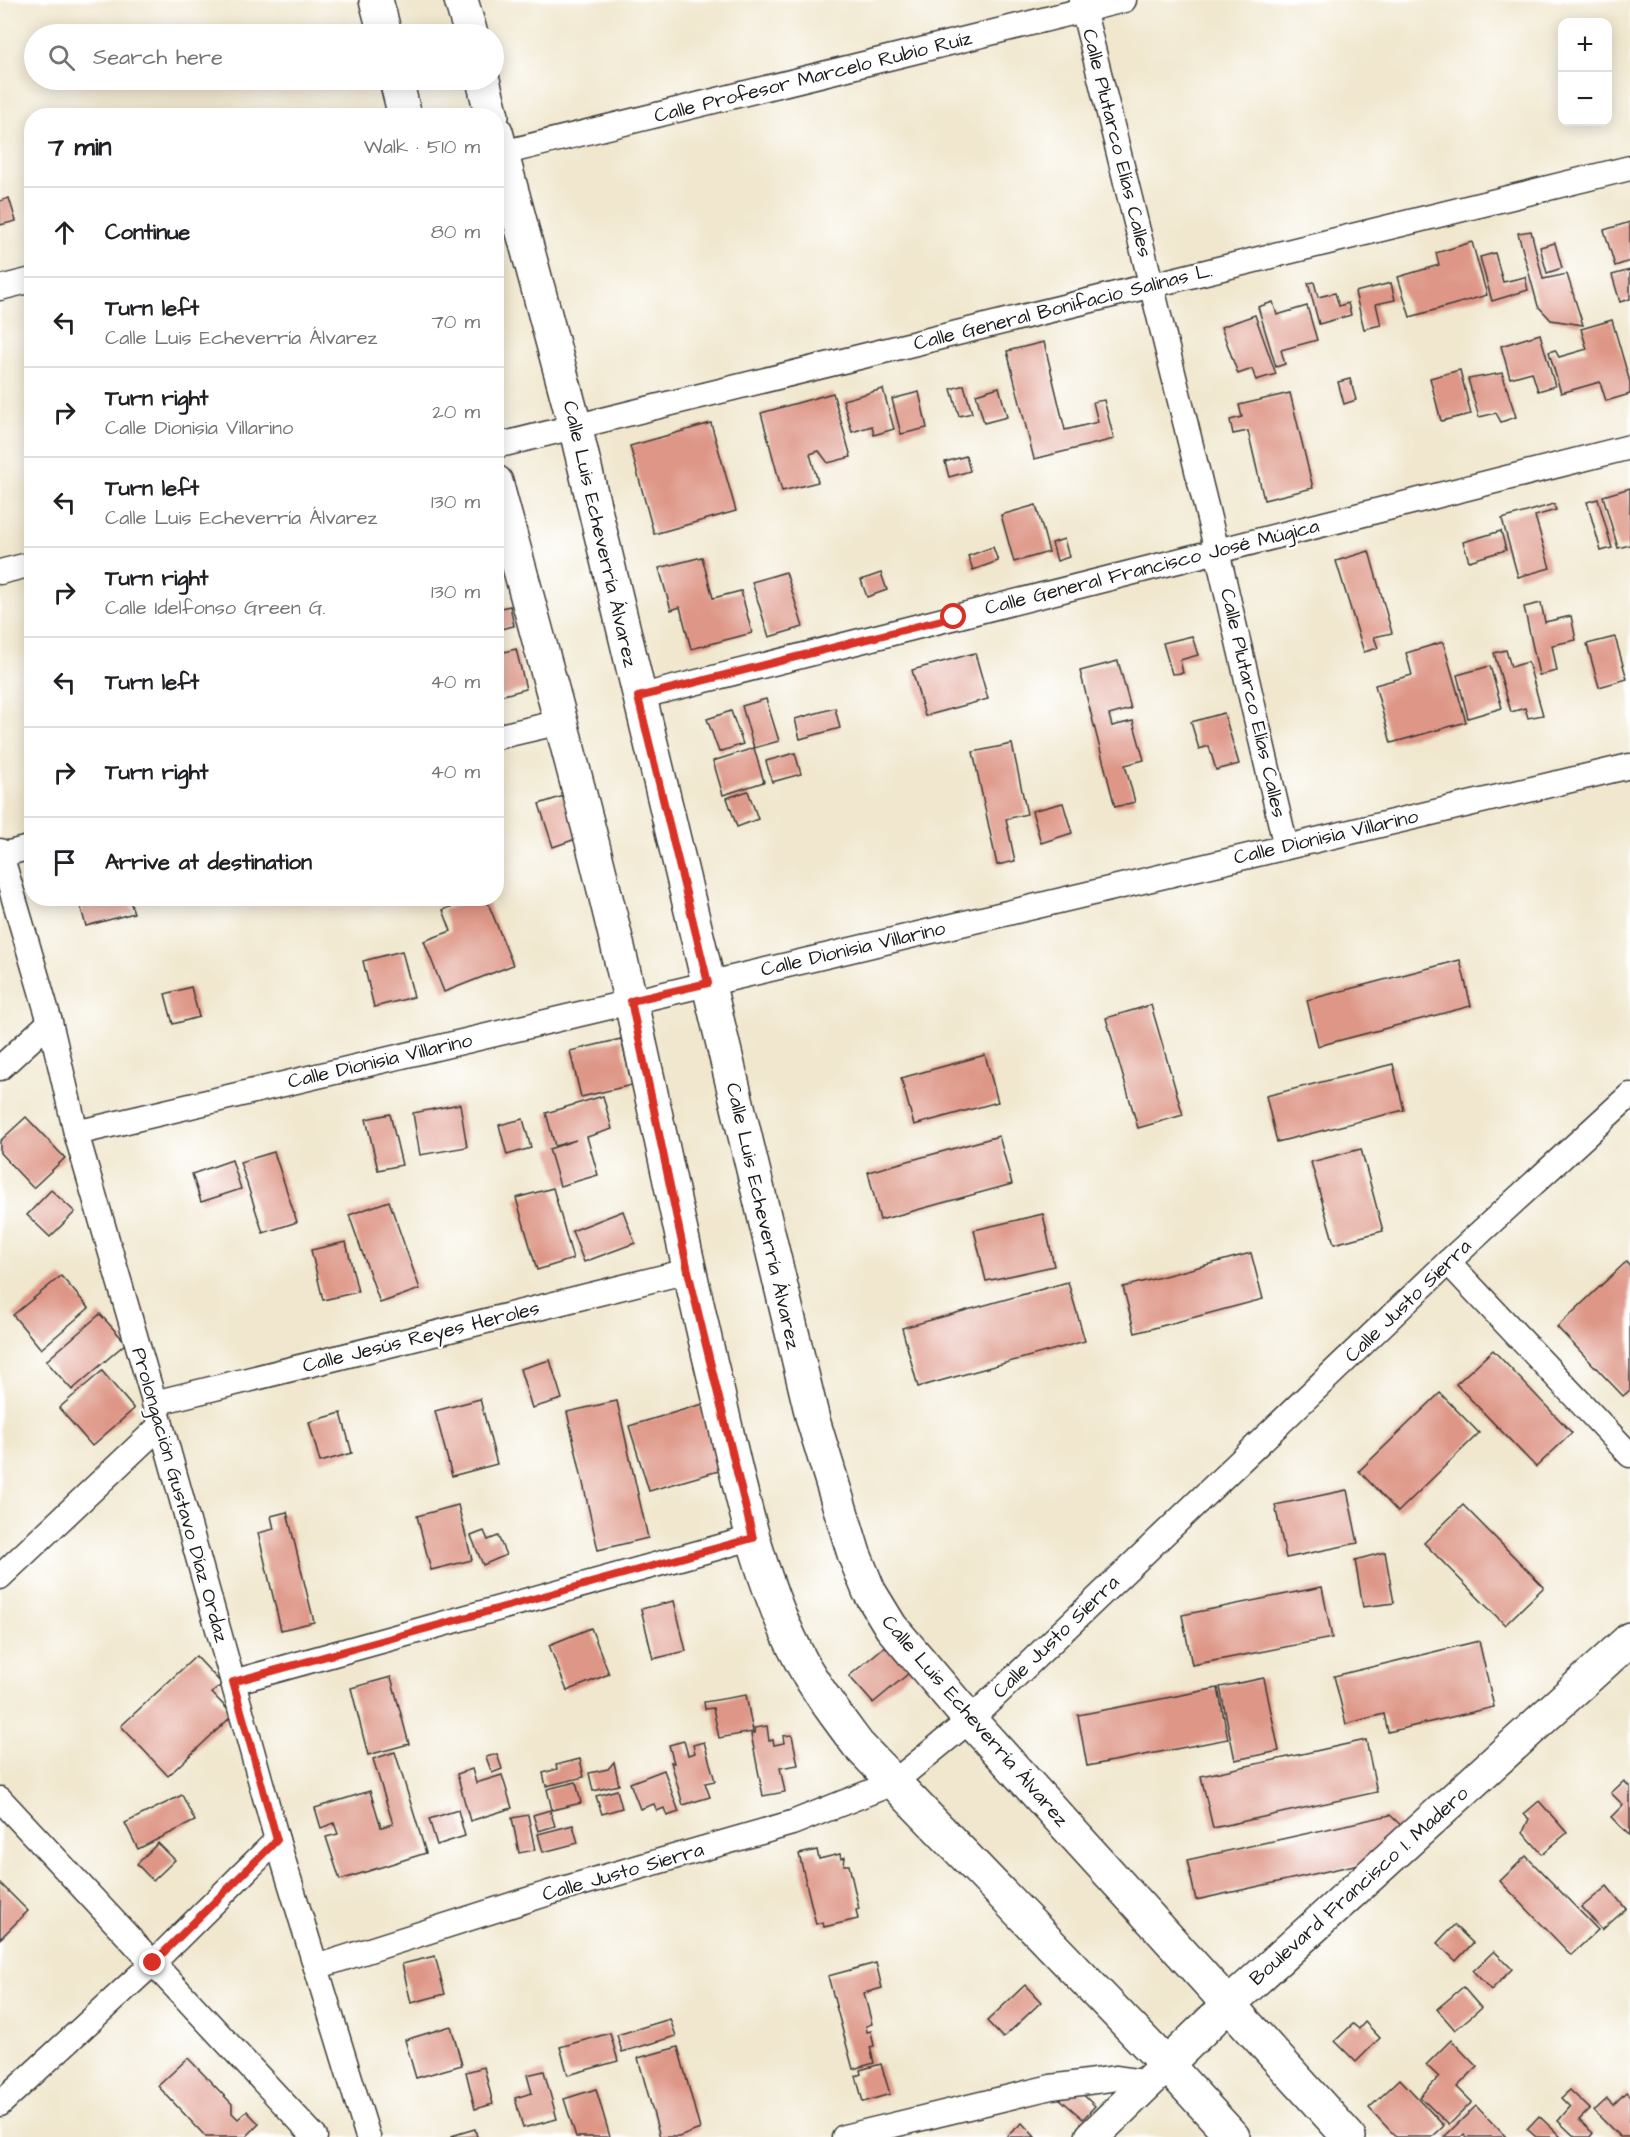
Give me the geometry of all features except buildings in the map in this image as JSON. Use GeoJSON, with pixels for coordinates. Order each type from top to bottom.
{"type":"FeatureCollection","features":[{"type":"Feature","properties":{"kind":"street"},"geometry":{"type":"LineString","coordinates":[[376,0],[382,24]]}},
{"type":"Feature","properties":{"kind":"street"},"geometry":{"type":"LineString","coordinates":[[461,0],[468,24]]}},
{"type":"Feature","properties":{"kind":"street","name":"Calle Profesor Marcelo Rubio Ruíz"},"geometry":{"type":"LineString","coordinates":[[504,141],[1083,5],[1124,0]]}},
{"type":"Feature","properties":{"kind":"street","name":"Calle Plutarco Elías Calles"},"geometry":{"type":"LineString","coordinates":[[1083,5],[1217,551],[1286,847]]}},
{"type":"Feature","properties":{"kind":"street"},"geometry":{"type":"LineString","coordinates":[[398,90],[403,108]]}},
{"type":"Feature","properties":{"kind":"street"},"geometry":{"type":"LineString","coordinates":[[486,90],[490,108]]}},
{"type":"Feature","properties":{"kind":"street","name":"Calle Luis Echeverría Álvarez"},"geometry":{"type":"LineString","coordinates":[[504,161],[575,426],[638,697],[813,1420],[854,1554],[869,1591],[891,1627],[970,1720],[1349,2137]]}},
{"type":"Feature","properties":{"kind":"street","name":"Calle General Bonifacio Salinas L."},"geometry":{"type":"LineString","coordinates":[[504,444],[1630,168]]}},
{"type":"Feature","properties":{"kind":"street"},"geometry":{"type":"LineString","coordinates":[[0,288],[24,282]]}},
{"type":"Feature","properties":{"kind":"street","name":"Calle General Francisco José Múgica"},"geometry":{"type":"LineString","coordinates":[[638,697],[1630,447]]}},
{"type":"Feature","properties":{"kind":"street"},"geometry":{"type":"LineString","coordinates":[[504,512],[561,722],[631,1001],[688,1271],[753,1538],[776,1606],[801,1660],[824,1701],[851,1736],[1159,2074],[1233,2137]]}},
{"type":"Feature","properties":{"kind":"street"},"geometry":{"type":"LineString","coordinates":[[0,572],[24,566]]}},
{"type":"Feature","properties":{"kind":"street"},"geometry":{"type":"LineString","coordinates":[[504,736],[561,722]]}},
{"type":"Feature","properties":{"kind":"street","name":"Calle Dionisia Villarino"},"geometry":{"type":"LineString","coordinates":[[76,1132],[1630,766]]}},
{"type":"Feature","properties":{"kind":"street"},"geometry":{"type":"LineString","coordinates":[[1,853],[24,849]]}},
{"type":"Feature","properties":{"kind":"street","name":"Prolongación Gustavo Díaz Ordaz"},"geometry":{"type":"LineString","coordinates":[[1,853],[50,1022],[76,1132],[158,1414],[277,1840],[368,2137]]}},
{"type":"Feature","properties":{"kind":"street"},"geometry":{"type":"LineString","coordinates":[[0,1068],[50,1022]]}},
{"type":"Feature","properties":{"kind":"street","name":"Calle Justo Sierra"},"geometry":{"type":"LineString","coordinates":[[316,1967],[549,1893],[792,1823],[893,1783],[970,1720],[1448,1262],[1630,1095]]}},
{"type":"Feature","properties":{"kind":"street"},"geometry":{"type":"LineString","coordinates":[[1448,1262],[1630,1455]]}},
{"type":"Feature","properties":{"kind":"street","name":"Calle Jesús Reyes Heroles"},"geometry":{"type":"LineString","coordinates":[[158,1414],[688,1271]]}},
{"type":"Feature","properties":{"kind":"street"},"geometry":{"type":"LineString","coordinates":[[0,1577],[158,1414]]}},
{"type":"Feature","properties":{"kind":"street"},"geometry":{"type":"LineString","coordinates":[[233,1682],[753,1538]]}},
{"type":"Feature","properties":{"kind":"street","name":"Boulevard Francisco I. Madero"},"geometry":{"type":"LineString","coordinates":[[1092,2137],[1229,2004],[1630,1639]]}},
{"type":"Feature","properties":{"kind":"street"},"geometry":{"type":"LineString","coordinates":[[0,1799],[315,2137]]}},
{"type":"Feature","properties":{"kind":"street"},"geometry":{"type":"LineString","coordinates":[[0,2104],[153,1963],[277,1840]]}},
{"type":"Feature","properties":{"kind":"street"},"geometry":{"type":"LineString","coordinates":[[843,2137],[1051,2087],[1159,2074]]}},
{"type":"Feature","properties":{"kind":"route"},"geometry":{"type":"LineString","coordinates":[[153,1963],[277,1840],[233,1682],[753,1538],[688,1271],[631,1001],[708,983],[638,697],[954,617]]}}]}
